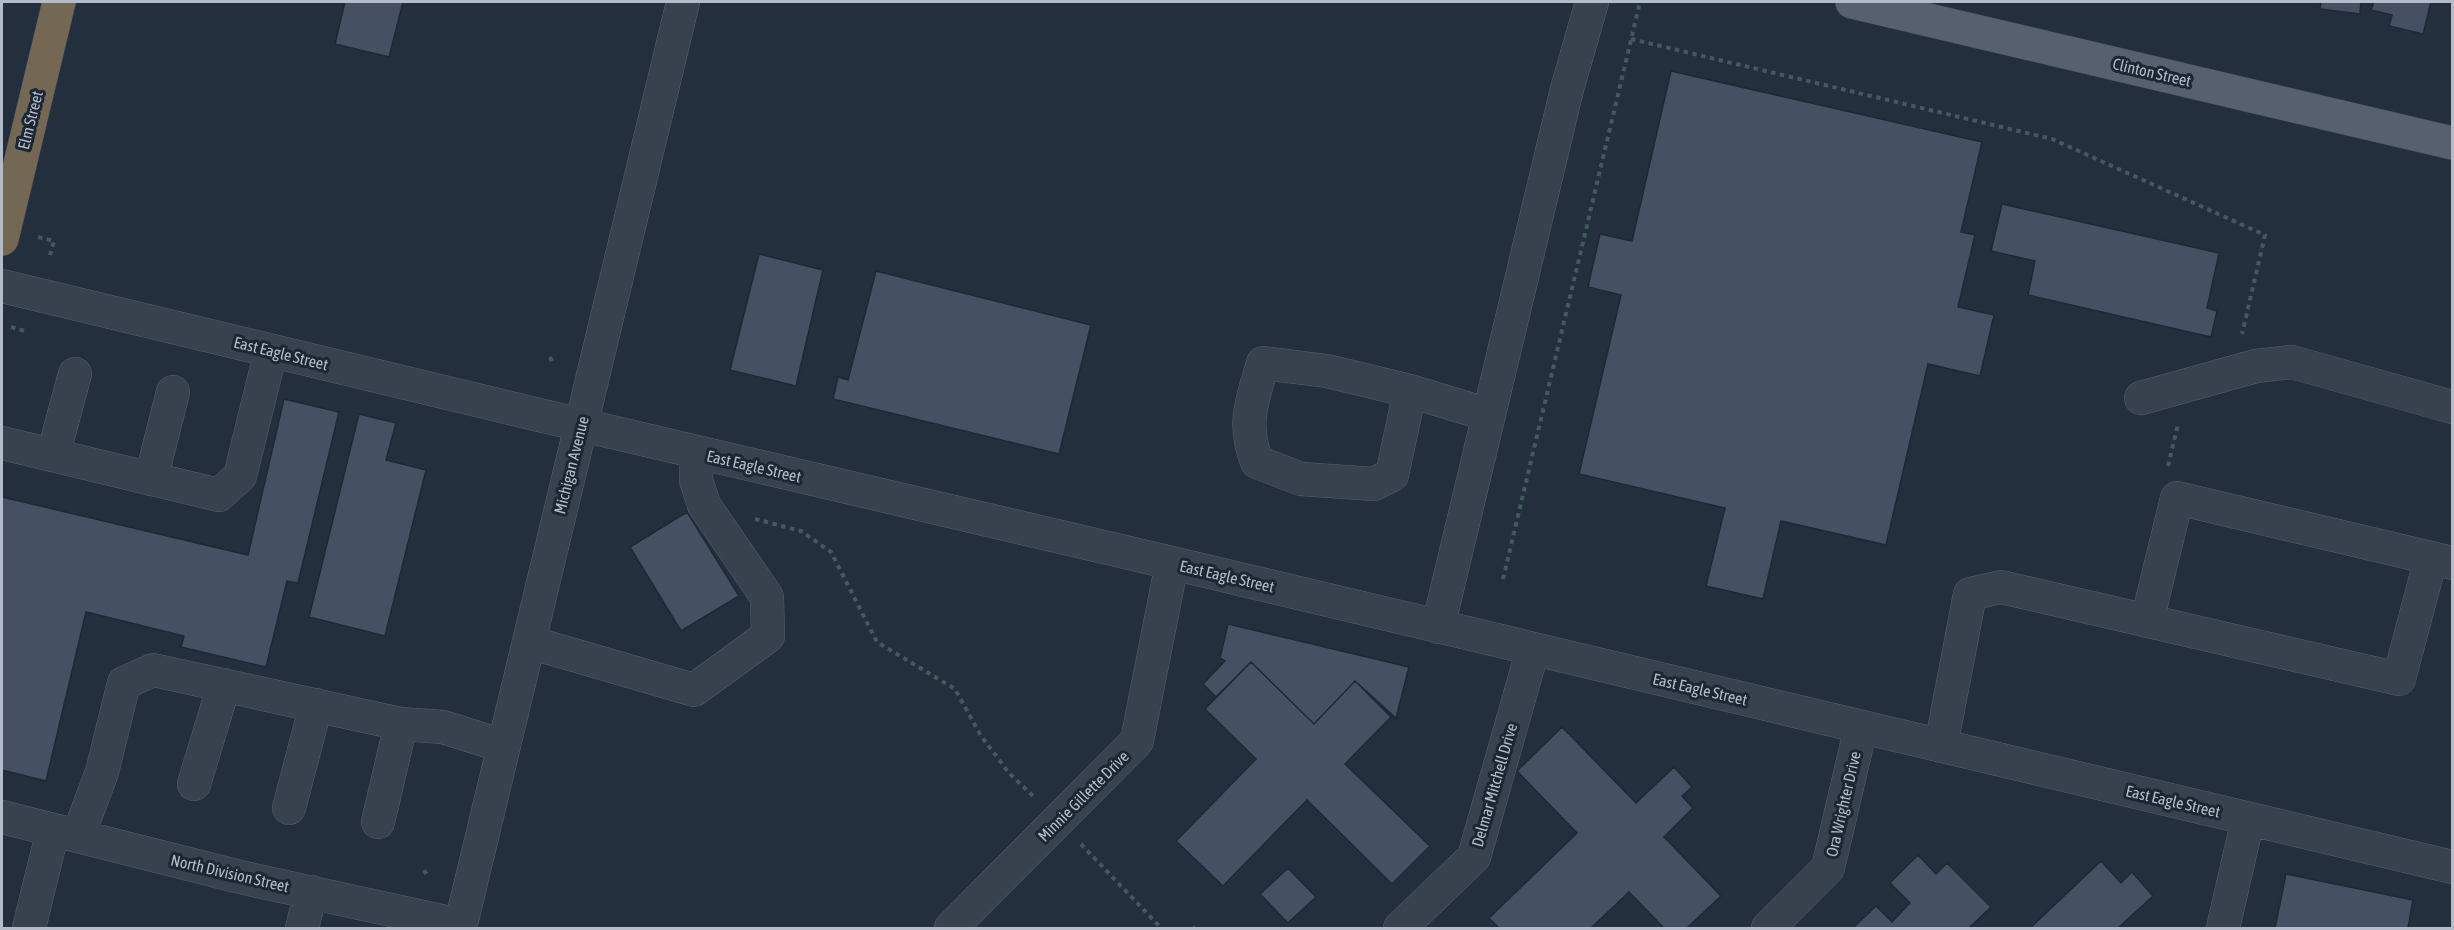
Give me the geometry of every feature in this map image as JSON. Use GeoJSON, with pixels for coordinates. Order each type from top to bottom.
{"type":"FeatureCollection","features":[{"type":"Feature","properties":{"kind":"highway","name":"Elm Street"},"geometry":{"type":"LineString","coordinates":[[2,239],[59,2]]}},
{"type":"Feature","properties":{"kind":"main road","name":"Clinton Street"},"geometry":{"type":"LineString","coordinates":[[1852,2],[2452,143]]}},
{"type":"Feature","properties":{"kind":"street","name":"Michigan Avenue"},"geometry":{"type":"LineString","coordinates":[[460,927],[683,2]]}},
{"type":"Feature","properties":{"kind":"street"},"geometry":{"type":"LineString","coordinates":[[1438,627],[1567,89],[1592,2]]}},
{"type":"Feature","properties":{"kind":"street","name":"East Eagle Street"},"geometry":{"type":"LineString","coordinates":[[2,286],[2452,867]]}},
{"type":"Feature","properties":{"kind":"street"},"geometry":{"type":"LineString","coordinates":[[2,443],[219,495],[240,476],[271,351]]}},
{"type":"Feature","properties":{"kind":"street"},"geometry":{"type":"LineString","coordinates":[[1410,391],[1392,475],[1374,484],[1301,478],[1257,462],[1249,441],[1251,405],[1263,363],[1327,371],[1410,391],[1489,415]]}},
{"type":"Feature","properties":{"kind":"street"},"geometry":{"type":"LineString","coordinates":[[2141,398],[2256,366],[2292,363],[2452,407]]}},
{"type":"Feature","properties":{"kind":"street"},"geometry":{"type":"LineString","coordinates":[[53,455],[75,374]]}},
{"type":"Feature","properties":{"kind":"street"},"geometry":{"type":"LineString","coordinates":[[151,478],[173,392]]}},
{"type":"Feature","properties":{"kind":"street"},"geometry":{"type":"LineString","coordinates":[[529,642],[694,690],[768,636],[767,597],[704,505],[696,480],[697,452]]}},
{"type":"Feature","properties":{"kind":"street"},"geometry":{"type":"LineString","coordinates":[[1941,746],[1970,594],[2001,587],[2147,621],[2399,679],[2442,560],[2177,498],[2147,621]]}},
{"type":"Feature","properties":{"kind":"street","name":"Minnie Gillette Drive"},"geometry":{"type":"LineString","coordinates":[[951,928],[1137,741],[1172,563]]}},
{"type":"Feature","properties":{"kind":"street","name":"Delmar Mitchell Drive"},"geometry":{"type":"LineString","coordinates":[[1400,928],[1474,857],[1533,649]]}},
{"type":"Feature","properties":{"kind":"street"},"geometry":{"type":"LineString","coordinates":[[29,928],[66,833],[102,772],[124,683],[153,669],[401,724],[443,727],[503,746]]}},
{"type":"Feature","properties":{"kind":"street"},"geometry":{"type":"LineString","coordinates":[[194,784],[224,685]]}},
{"type":"Feature","properties":{"kind":"street"},"geometry":{"type":"LineString","coordinates":[[289,808],[316,705]]}},
{"type":"Feature","properties":{"kind":"street"},"geometry":{"type":"LineString","coordinates":[[378,822],[401,724]]}},
{"type":"Feature","properties":{"kind":"street","name":"Ora Wrighter Drive"},"geometry":{"type":"LineString","coordinates":[[1768,928],[1828,868],[1861,727]]}},
{"type":"Feature","properties":{"kind":"street","name":"North Division Street"},"geometry":{"type":"LineString","coordinates":[[2,817],[460,927]]}},
{"type":"Feature","properties":{"kind":"street"},"geometry":{"type":"LineString","coordinates":[[2223,928],[2248,819]]}},
{"type":"Feature","properties":{"kind":"street"},"geometry":{"type":"LineString","coordinates":[[302,928],[311,892]]}},
{"type":"Feature","properties":{"kind":"path"},"geometry":{"type":"LineString","coordinates":[[1503,579],[1640,2]]}},
{"type":"Feature","properties":{"kind":"path"},"geometry":{"type":"LineString","coordinates":[[1631,39],[2052,139],[2265,235],[2233,373]]}},
{"type":"Feature","properties":{"kind":"path"},"geometry":{"type":"LineString","coordinates":[[35,236],[54,241],[50,255]]}},
{"type":"Feature","properties":{"kind":"path"},"geometry":{"type":"LineString","coordinates":[[10,327],[28,332]]}},
{"type":"Feature","properties":{"kind":"path"},"geometry":{"type":"LineString","coordinates":[[778,525],[801,531],[831,552],[877,642],[955,689],[981,736],[1009,773],[1161,928]]}},
{"type":"Feature","properties":{"kind":"building"},"geometry":{"type":"Polygon","coordinates":[[[345,2],[403,2],[389,57],[335,44],[345,2]]]}},
{"type":"Feature","properties":{"kind":"building"},"geometry":{"type":"Polygon","coordinates":[[[2321,2],[2361,2],[2360,14],[2320,9],[2321,2]]]}},
{"type":"Feature","properties":{"kind":"building"},"geometry":{"type":"Polygon","coordinates":[[[2374,2],[2431,2],[2423,34],[2389,26],[2392,15],[2371,10],[2374,2]]]}},
{"type":"Feature","properties":{"kind":"building"},"geometry":{"type":"Polygon","coordinates":[[[1671,71],[1982,142],[1961,232],[1975,235],[1958,307],[1994,315],[1980,376],[1928,364],[1886,545],[1781,521],[1763,599],[1706,586],[1725,508],[1579,474],[1621,295],[1588,287],[1600,234],[1632,241],[1671,71]]]}},
{"type":"Feature","properties":{"kind":"building"},"geometry":{"type":"Polygon","coordinates":[[[2002,204],[2219,253],[2207,308],[2217,311],[2211,337],[2028,295],[2035,261],[1991,251],[2002,204]]]}},
{"type":"Feature","properties":{"kind":"building"},"geometry":{"type":"Polygon","coordinates":[[[759,254],[823,270],[796,386],[730,370],[759,254]]]}},
{"type":"Feature","properties":{"kind":"building"},"geometry":{"type":"Polygon","coordinates":[[[876,271],[1091,325],[1059,454],[833,399],[838,377],[848,380],[876,271]]]}},
{"type":"Feature","properties":{"kind":"building"},"geometry":{"type":"Polygon","coordinates":[[[284,399],[339,412],[298,583],[287,581],[266,667],[181,647],[184,636],[86,612],[46,781],[2,770],[2,497],[248,555],[284,399]]]}},
{"type":"Feature","properties":{"kind":"building"},"geometry":{"type":"Polygon","coordinates":[[[359,414],[396,423],[386,460],[426,470],[385,636],[309,617],[359,414]]]}},
{"type":"Feature","properties":{"kind":"building"},"geometry":{"type":"Polygon","coordinates":[[[687,512],[739,596],[681,631],[630,547],[687,512]]]}},
{"type":"Feature","properties":{"kind":"building"},"geometry":{"type":"Polygon","coordinates":[[[1228,624],[1409,667],[1396,718],[1355,681],[1314,724],[1251,662],[1216,697],[1203,684],[1225,661],[1220,658],[1228,624]]]}},
{"type":"Feature","properties":{"kind":"building"},"geometry":{"type":"Polygon","coordinates":[[[1251,662],[1314,724],[1355,681],[1391,717],[1345,764],[1430,846],[1392,884],[1307,800],[1223,886],[1176,841],[1256,759],[1205,709],[1251,662]]]}},
{"type":"Feature","properties":{"kind":"building"},"geometry":{"type":"Polygon","coordinates":[[[1562,727],[1636,803],[1674,767],[1692,787],[1682,796],[1693,808],[1664,837],[1721,896],[1687,928],[1664,928],[1629,892],[1591,928],[1499,928],[1489,918],[1577,833],[1517,771],[1562,727]]]}},
{"type":"Feature","properties":{"kind":"building"},"geometry":{"type":"Polygon","coordinates":[[[1918,855],[1936,874],[1947,863],[1991,907],[1969,928],[1853,928],[1876,906],[1892,922],[1910,903],[1890,883],[1918,855]]]}},
{"type":"Feature","properties":{"kind":"building"},"geometry":{"type":"Polygon","coordinates":[[[2101,861],[2121,883],[2132,872],[2153,896],[2118,928],[2030,928],[2101,861]]]}},
{"type":"Feature","properties":{"kind":"building"},"geometry":{"type":"Polygon","coordinates":[[[1288,868],[1316,897],[1288,923],[1260,894],[1288,868]]]}},
{"type":"Feature","properties":{"kind":"building"},"geometry":{"type":"Polygon","coordinates":[[[2286,874],[2413,900],[2408,928],[2275,928],[2286,874]]]}}]}
